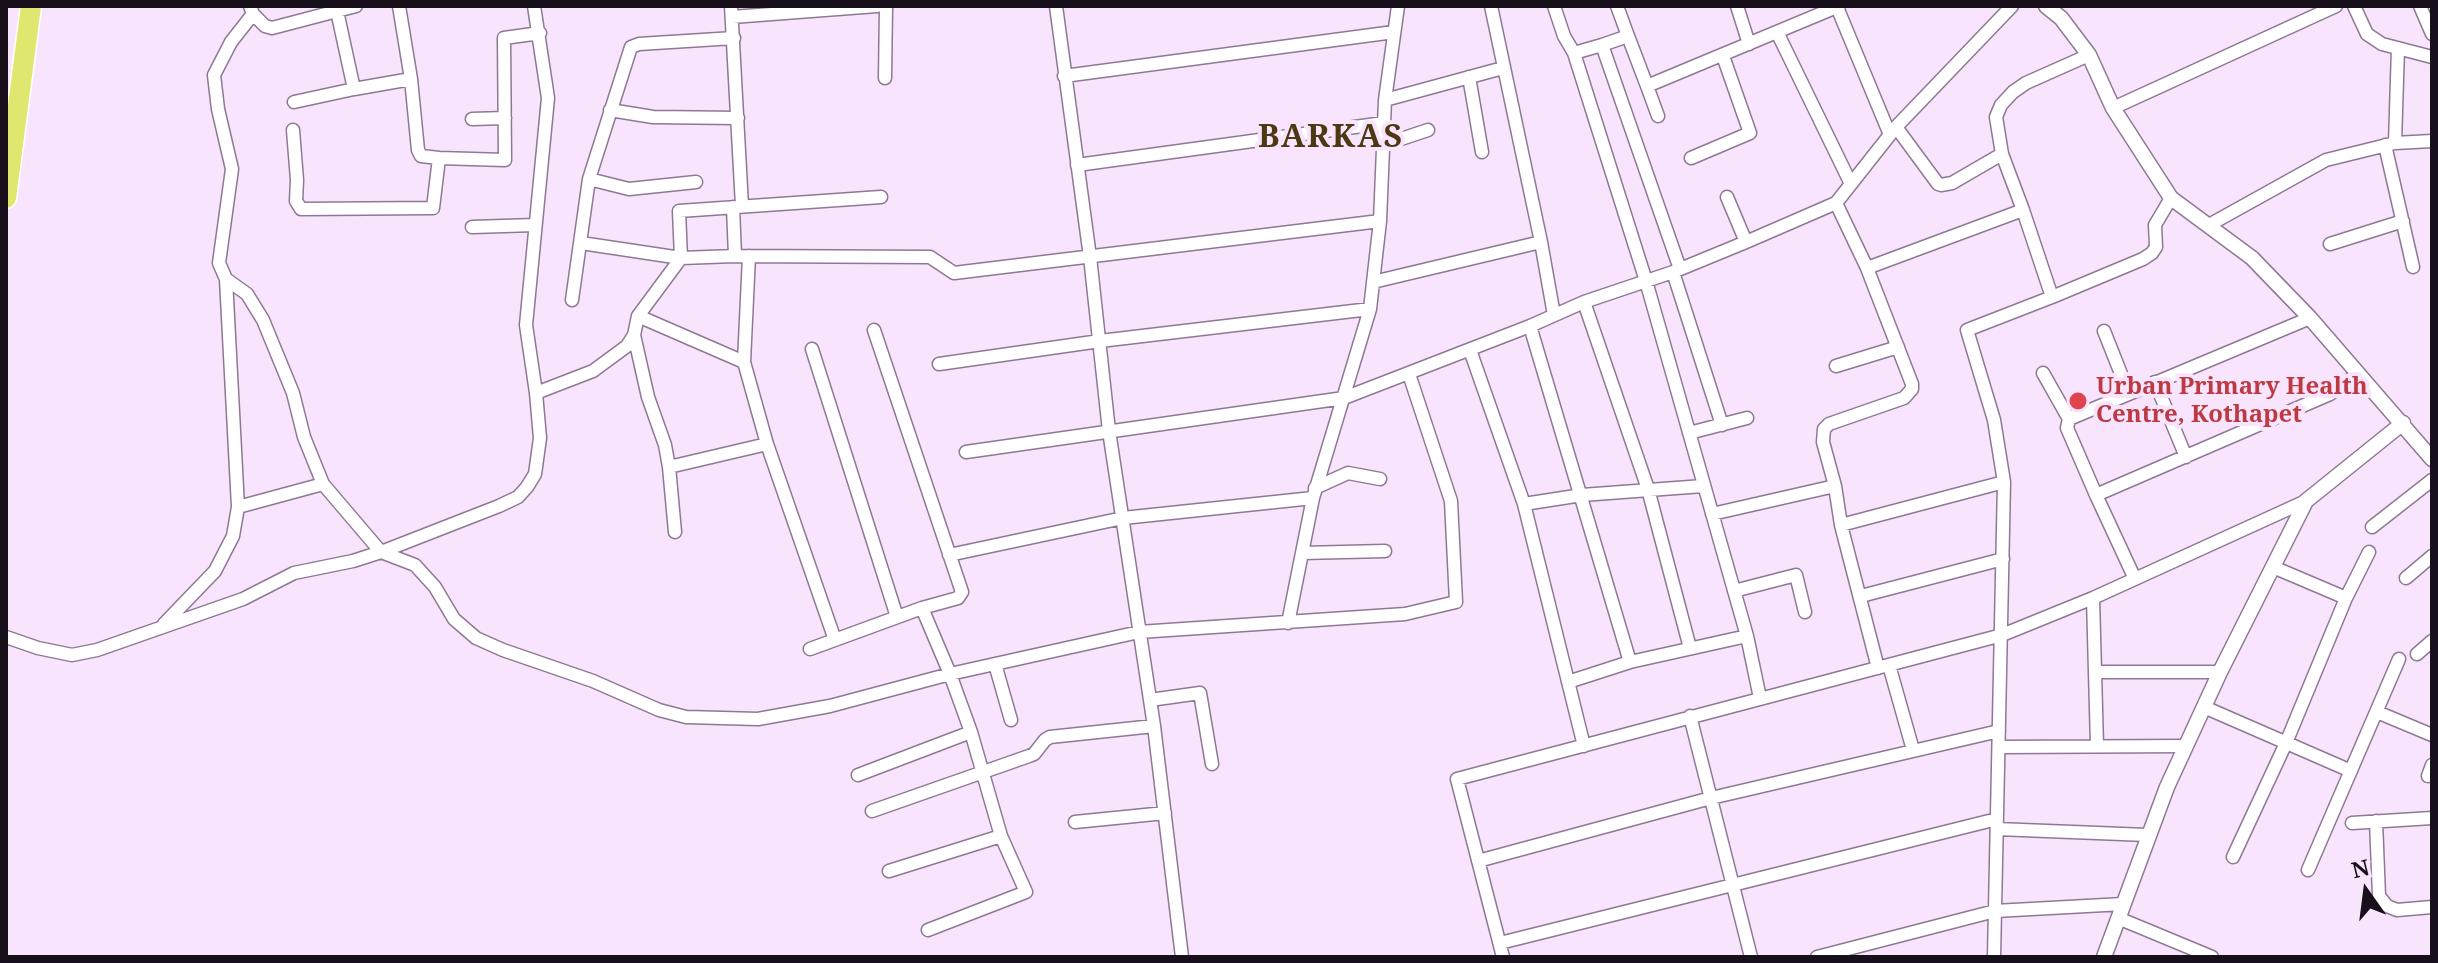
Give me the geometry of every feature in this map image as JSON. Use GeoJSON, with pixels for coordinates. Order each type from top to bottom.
{"type":"FeatureCollection","features":[{"type":"Feature","properties":{"kind":"highway"},"geometry":{"type":"LineString","coordinates":[[7,188],[13,98],[31,6]]}},
{"type":"Feature","properties":{"kind":"street"},"geometry":{"type":"LineString","coordinates":[[162,626],[215,571],[233,536],[238,507],[226,279],[219,263],[232,169],[218,109],[214,75],[252,10],[265,26],[272,28],[356,6]]}},
{"type":"Feature","properties":{"kind":"street"},"geometry":{"type":"LineString","coordinates":[[399,6],[421,156],[505,160],[504,38],[540,33]]}},
{"type":"Feature","properties":{"kind":"street"},"geometry":{"type":"LineString","coordinates":[[6,637],[72,655],[97,650],[258,593],[294,573],[381,552],[499,506],[518,497],[527,487],[535,474],[540,438],[526,325],[548,98],[534,6]]}},
{"type":"Feature","properties":{"kind":"street"},"geometry":{"type":"LineString","coordinates":[[835,640],[767,444],[744,362],[738,118],[731,11],[877,6]]}},
{"type":"Feature","properties":{"kind":"street"},"geometry":{"type":"LineString","coordinates":[[885,78],[886,6]]}},
{"type":"Feature","properties":{"kind":"street"},"geometry":{"type":"LineString","coordinates":[[1056,6],[1090,257],[1109,431],[1154,726],[1182,957]]}},
{"type":"Feature","properties":{"kind":"street"},"geometry":{"type":"LineString","coordinates":[[1288,623],[1314,493],[1370,309],[1380,221],[1385,100],[1398,6]]}},
{"type":"Feature","properties":{"kind":"street"},"geometry":{"type":"LineString","coordinates":[[1491,6],[1554,315]]}},
{"type":"Feature","properties":{"kind":"street"},"geometry":{"type":"LineString","coordinates":[[1554,6],[1564,36],[1574,53],[1646,281],[1747,636],[1760,698]]}},
{"type":"Feature","properties":{"kind":"street"},"geometry":{"type":"LineString","coordinates":[[1617,6],[1658,116]]}},
{"type":"Feature","properties":{"kind":"street"},"geometry":{"type":"LineString","coordinates":[[1737,6],[1749,44]]}},
{"type":"Feature","properties":{"kind":"street"},"geometry":{"type":"LineString","coordinates":[[1647,86],[1838,6],[1893,131],[1941,185],[1952,183],[2002,154]]}},
{"type":"Feature","properties":{"kind":"street"},"geometry":{"type":"LineString","coordinates":[[966,452],[1344,398],[1584,302],[1746,242],[1836,203],[1893,131],[2012,6]]}},
{"type":"Feature","properties":{"kind":"street"},"geometry":{"type":"LineString","coordinates":[[2046,6],[2061,18],[2089,55],[2113,108],[2171,198],[2252,258],[2310,318],[2432,459]]}},
{"type":"Feature","properties":{"kind":"street"},"geometry":{"type":"LineString","coordinates":[[2113,108],[2336,6]]}},
{"type":"Feature","properties":{"kind":"street"},"geometry":{"type":"LineString","coordinates":[[2354,6],[2367,34],[2382,44],[2432,57]]}},
{"type":"Feature","properties":{"kind":"street"},"geometry":{"type":"LineString","coordinates":[[2420,6],[2432,34]]}},
{"type":"Feature","properties":{"kind":"street"},"geometry":{"type":"LineString","coordinates":[[337,11],[354,89]]}},
{"type":"Feature","properties":{"kind":"street"},"geometry":{"type":"LineString","coordinates":[[1064,76],[1394,32]]}},
{"type":"Feature","properties":{"kind":"street"},"geometry":{"type":"LineString","coordinates":[[1777,32],[1851,184]]}},
{"type":"Feature","properties":{"kind":"street"},"geometry":{"type":"LineString","coordinates":[[1574,53],[1628,36]]}},
{"type":"Feature","properties":{"kind":"street"},"geometry":{"type":"LineString","coordinates":[[572,300],[589,179],[631,47],[734,38]]}},
{"type":"Feature","properties":{"kind":"street"},"geometry":{"type":"LineString","coordinates":[[1602,45],[1677,270],[1722,425]]}},
{"type":"Feature","properties":{"kind":"street"},"geometry":{"type":"LineString","coordinates":[[2398,48],[2390,144],[2413,267]]}},
{"type":"Feature","properties":{"kind":"street"},"geometry":{"type":"LineString","coordinates":[[2052,297],[2002,154],[1996,117],[2007,98],[2026,83],[2089,55]]}},
{"type":"Feature","properties":{"kind":"street"},"geometry":{"type":"LineString","coordinates":[[1691,158],[1750,133],[1723,56]]}},
{"type":"Feature","properties":{"kind":"street"},"geometry":{"type":"LineString","coordinates":[[1385,100],[1503,68]]}},
{"type":"Feature","properties":{"kind":"street"},"geometry":{"type":"LineString","coordinates":[[1469,77],[1482,152]]}},
{"type":"Feature","properties":{"kind":"street"},"geometry":{"type":"LineString","coordinates":[[294,102],[411,79]]}},
{"type":"Feature","properties":{"kind":"street"},"geometry":{"type":"LineString","coordinates":[[610,110],[653,117],[738,118]]}},
{"type":"Feature","properties":{"kind":"street"},"geometry":{"type":"LineString","coordinates":[[472,119],[505,118]]}},
{"type":"Feature","properties":{"kind":"street"},"geometry":{"type":"LineString","coordinates":[[1077,165],[1384,123]]}},
{"type":"Feature","properties":{"kind":"street"},"geometry":{"type":"LineString","coordinates":[[293,130],[296,201],[301,209],[433,208],[439,158]]}},
{"type":"Feature","properties":{"kind":"street"},"geometry":{"type":"LineString","coordinates":[[1383,145],[1428,130]]}},
{"type":"Feature","properties":{"kind":"street"},"geometry":{"type":"LineString","coordinates":[[2209,225],[2326,160],[2390,144],[2432,141]]}},
{"type":"Feature","properties":{"kind":"street"},"geometry":{"type":"LineString","coordinates":[[589,179],[629,189],[696,182]]}},
{"type":"Feature","properties":{"kind":"street"},"geometry":{"type":"LineString","coordinates":[[536,393],[593,371],[627,346],[634,335],[638,316],[681,258],[679,211],[881,197]]}},
{"type":"Feature","properties":{"kind":"street"},"geometry":{"type":"LineString","coordinates":[[1727,197],[1746,242]]}},
{"type":"Feature","properties":{"kind":"street"},"geometry":{"type":"LineString","coordinates":[[1994,957],[2004,482],[1994,420],[1967,330],[2143,259],[2156,247],[2155,225],[2171,198]]}},
{"type":"Feature","properties":{"kind":"street"},"geometry":{"type":"LineString","coordinates":[[1836,203],[1867,268],[1912,384],[1909,395],[1829,424],[1824,429],[1823,442],[1835,486],[1841,525],[1861,596],[1913,750]]}},
{"type":"Feature","properties":{"kind":"street"},"geometry":{"type":"LineString","coordinates":[[1867,268],[2023,210]]}},
{"type":"Feature","properties":{"kind":"street"},"geometry":{"type":"LineString","coordinates":[[581,243],[681,258],[930,257],[954,273],[1380,221]]}},
{"type":"Feature","properties":{"kind":"street"},"geometry":{"type":"LineString","coordinates":[[2330,244],[2403,221]]}},
{"type":"Feature","properties":{"kind":"street"},"geometry":{"type":"LineString","coordinates":[[472,227],[535,225]]}},
{"type":"Feature","properties":{"kind":"street"},"geometry":{"type":"LineString","coordinates":[[1373,282],[1541,242]]}},
{"type":"Feature","properties":{"kind":"street"},"geometry":{"type":"LineString","coordinates":[[226,279],[247,294],[263,320],[293,393],[304,437],[323,484],[381,552],[415,565],[435,587],[454,619],[476,638],[593,681],[659,710],[686,717],[758,719],[830,706],[950,674],[1139,632],[1405,614],[1456,602],[1451,501],[1409,374]]}},
{"type":"Feature","properties":{"kind":"street"},"geometry":{"type":"LineString","coordinates":[[1584,302],[1648,489],[1690,648]]}},
{"type":"Feature","properties":{"kind":"street"},"geometry":{"type":"LineString","coordinates":[[939,364],[1100,341],[1370,309]]}},
{"type":"Feature","properties":{"kind":"street"},"geometry":{"type":"LineString","coordinates":[[638,316],[744,362]]}},
{"type":"Feature","properties":{"kind":"street"},"geometry":{"type":"LineString","coordinates":[[2069,419],[2310,318]]}},
{"type":"Feature","properties":{"kind":"street"},"geometry":{"type":"LineString","coordinates":[[1530,326],[1630,662]]}},
{"type":"Feature","properties":{"kind":"street"},"geometry":{"type":"LineString","coordinates":[[810,649],[961,595],[963,589],[874,330]]}},
{"type":"Feature","properties":{"kind":"street"},"geometry":{"type":"LineString","coordinates":[[2104,331],[2129,394]]}},
{"type":"Feature","properties":{"kind":"street"},"geometry":{"type":"LineString","coordinates":[[634,335],[648,397],[665,445],[675,532]]}},
{"type":"Feature","properties":{"kind":"street"},"geometry":{"type":"LineString","coordinates":[[1836,366],[1898,347]]}},
{"type":"Feature","properties":{"kind":"street"},"geometry":{"type":"LineString","coordinates":[[812,349],[897,617]]}},
{"type":"Feature","properties":{"kind":"street"},"geometry":{"type":"LineString","coordinates":[[1470,350],[1524,504],[1584,746]]}},
{"type":"Feature","properties":{"kind":"street"},"geometry":{"type":"LineString","coordinates":[[2043,373],[2069,419],[2067,428],[2135,579]]}},
{"type":"Feature","properties":{"kind":"street"},"geometry":{"type":"LineString","coordinates":[[2096,495],[2330,394],[2358,374]]}},
{"type":"Feature","properties":{"kind":"street"},"geometry":{"type":"LineString","coordinates":[[2155,382],[2186,457]]}},
{"type":"Feature","properties":{"kind":"street"},"geometry":{"type":"LineString","coordinates":[[1689,433],[1747,418]]}},
{"type":"Feature","properties":{"kind":"street"},"geometry":{"type":"LineString","coordinates":[[1503,957],[1457,779],[2002,635],[2093,598],[2306,501],[2403,423]]}},
{"type":"Feature","properties":{"kind":"street"},"geometry":{"type":"LineString","coordinates":[[669,467],[767,444]]}},
{"type":"Feature","properties":{"kind":"street"},"geometry":{"type":"LineString","coordinates":[[949,555],[1123,518],[1314,493],[1348,473],[1380,479]]}},
{"type":"Feature","properties":{"kind":"street"},"geometry":{"type":"LineString","coordinates":[[2372,527],[2432,480]]}},
{"type":"Feature","properties":{"kind":"street"},"geometry":{"type":"LineString","coordinates":[[1841,525],[2004,482]]}},
{"type":"Feature","properties":{"kind":"street"},"geometry":{"type":"LineString","coordinates":[[238,507],[323,484]]}},
{"type":"Feature","properties":{"kind":"street"},"geometry":{"type":"LineString","coordinates":[[1524,504],[1582,495],[1703,486]]}},
{"type":"Feature","properties":{"kind":"street"},"geometry":{"type":"LineString","coordinates":[[1712,514],[1835,486]]}},
{"type":"Feature","properties":{"kind":"street"},"geometry":{"type":"LineString","coordinates":[[2104,957],[2147,835],[2186,746],[2306,501]]}},
{"type":"Feature","properties":{"kind":"street"},"geometry":{"type":"LineString","coordinates":[[1302,553],[1385,551]]}},
{"type":"Feature","properties":{"kind":"street"},"geometry":{"type":"LineString","coordinates":[[2233,857],[2369,552]]}},
{"type":"Feature","properties":{"kind":"street"},"geometry":{"type":"LineString","coordinates":[[2406,578],[2432,556]]}},
{"type":"Feature","properties":{"kind":"street"},"geometry":{"type":"LineString","coordinates":[[1861,596],[2003,559]]}},
{"type":"Feature","properties":{"kind":"street"},"geometry":{"type":"LineString","coordinates":[[2273,567],[2346,598]]}},
{"type":"Feature","properties":{"kind":"street"},"geometry":{"type":"LineString","coordinates":[[1734,591],[1796,575],[1805,612]]}},
{"type":"Feature","properties":{"kind":"street"},"geometry":{"type":"LineString","coordinates":[[2093,598],[2097,746]]}},
{"type":"Feature","properties":{"kind":"street"},"geometry":{"type":"LineString","coordinates":[[922,608],[971,732],[1001,836],[1026,892],[928,930]]}},
{"type":"Feature","properties":{"kind":"street"},"geometry":{"type":"LineString","coordinates":[[1568,682],[1630,662],[1747,636]]}},
{"type":"Feature","properties":{"kind":"street"},"geometry":{"type":"LineString","coordinates":[[2417,654],[2432,641]]}},
{"type":"Feature","properties":{"kind":"street"},"geometry":{"type":"LineString","coordinates":[[2308,870],[2399,659]]}},
{"type":"Feature","properties":{"kind":"street"},"geometry":{"type":"LineString","coordinates":[[995,664],[1011,720]]}},
{"type":"Feature","properties":{"kind":"street"},"geometry":{"type":"LineString","coordinates":[[2095,672],[2220,672]]}},
{"type":"Feature","properties":{"kind":"street"},"geometry":{"type":"LineString","coordinates":[[1150,700],[1200,693],[1212,764]]}},
{"type":"Feature","properties":{"kind":"street"},"geometry":{"type":"LineString","coordinates":[[2204,707],[2351,771]]}},
{"type":"Feature","properties":{"kind":"street"},"geometry":{"type":"LineString","coordinates":[[2377,712],[2432,735]]}},
{"type":"Feature","properties":{"kind":"street"},"geometry":{"type":"LineString","coordinates":[[1690,716],[1751,957]]}},
{"type":"Feature","properties":{"kind":"street"},"geometry":{"type":"LineString","coordinates":[[872,811],[1034,754],[1040,744],[1050,737],[1154,726]]}},
{"type":"Feature","properties":{"kind":"street"},"geometry":{"type":"LineString","coordinates":[[1478,861],[1711,798],[1999,731]]}},
{"type":"Feature","properties":{"kind":"street"},"geometry":{"type":"LineString","coordinates":[[858,775],[971,732]]}},
{"type":"Feature","properties":{"kind":"street"},"geometry":{"type":"LineString","coordinates":[[1999,747],[2186,746]]}},
{"type":"Feature","properties":{"kind":"street"},"geometry":{"type":"LineString","coordinates":[[1075,822],[1165,813]]}},
{"type":"Feature","properties":{"kind":"street"},"geometry":{"type":"LineString","coordinates":[[2352,823],[2432,818]]}},
{"type":"Feature","properties":{"kind":"street"},"geometry":{"type":"LineString","coordinates":[[2376,821],[2379,896],[2387,906],[2397,910],[2432,907]]}},
{"type":"Feature","properties":{"kind":"street"},"geometry":{"type":"LineString","coordinates":[[1500,943],[1997,824],[2147,835]]}},
{"type":"Feature","properties":{"kind":"street"},"geometry":{"type":"LineString","coordinates":[[889,871],[1001,836]]}},
{"type":"Feature","properties":{"kind":"street"},"geometry":{"type":"LineString","coordinates":[[1817,957],[1995,911],[2120,911],[2212,957]]}},
{"type":"Feature","properties":{"kind":"place","name":"Urban Primary Health Centre, Kothapet"},"geometry":{"type":"Point","coordinates":[2078,401]}},
{"type":"Feature","properties":{"kind":"district","name":"BARKAS"},"geometry":{"type":"Point","coordinates":[1331,138]}}]}
